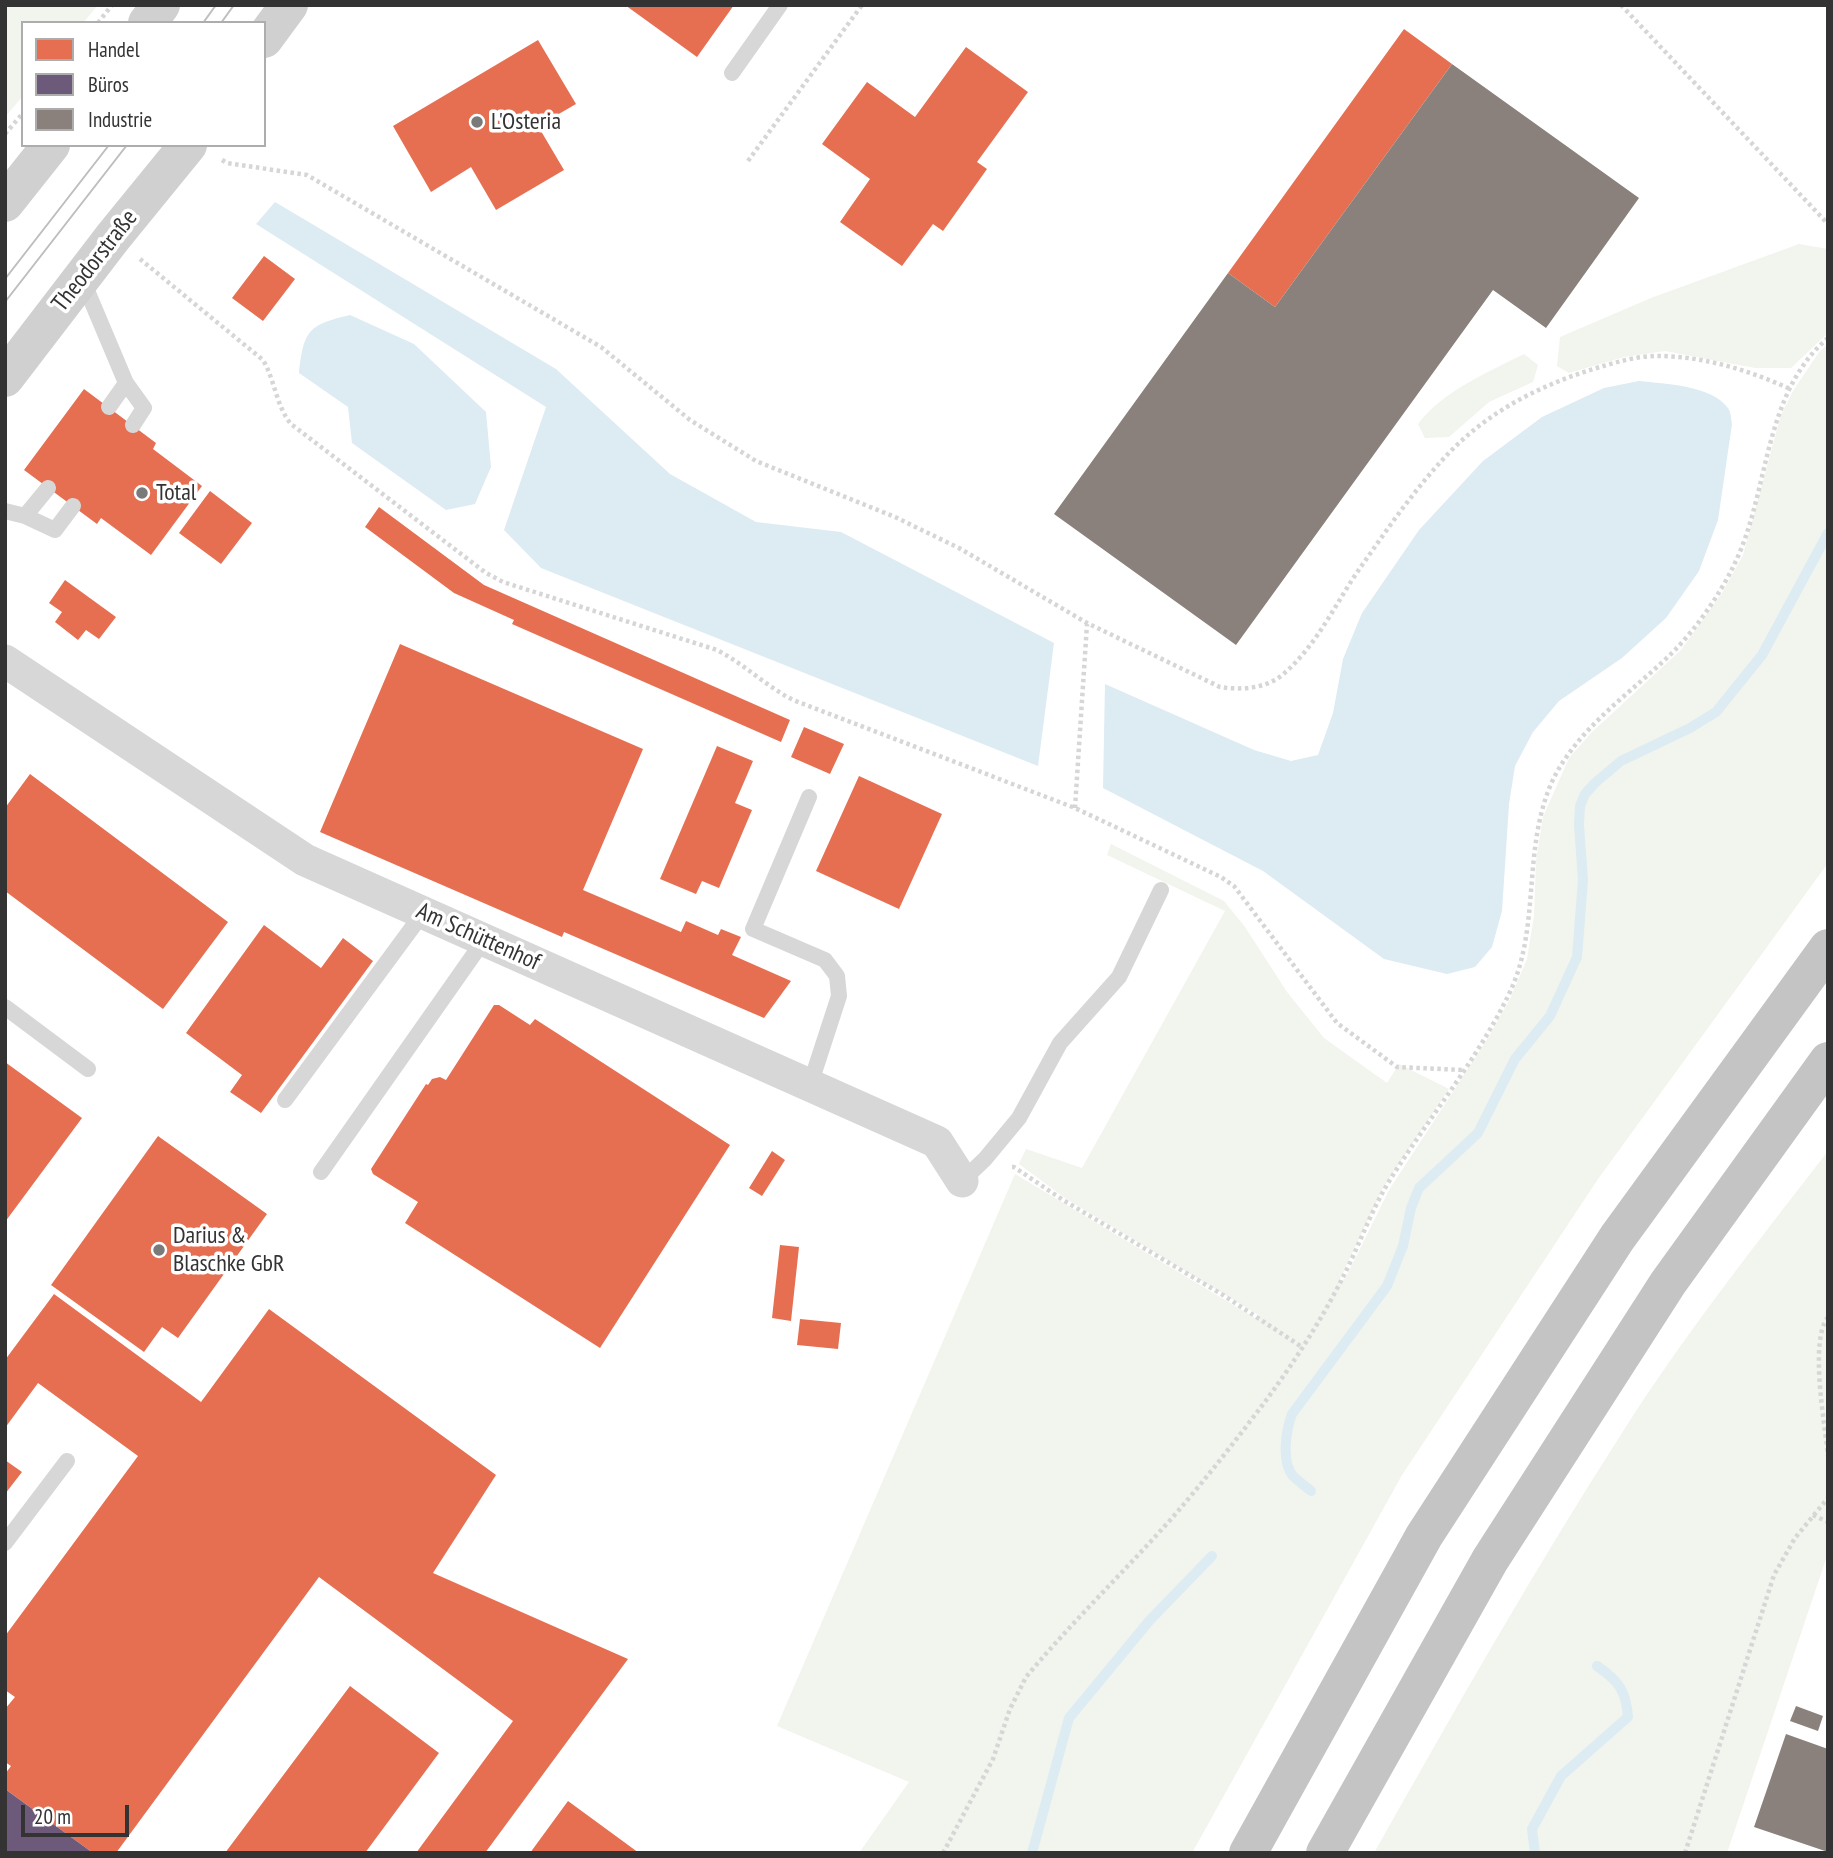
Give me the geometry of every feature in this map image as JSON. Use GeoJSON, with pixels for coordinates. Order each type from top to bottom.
{"type":"FeatureCollection","features":[{"type":"Feature","properties":{"kind":"highway"},"geometry":{"type":"LineString","coordinates":[[1248,1853],[1424,1536],[1617,1238],[1828,948]]}},
{"type":"Feature","properties":{"kind":"highway"},"geometry":{"type":"LineString","coordinates":[[1325,1853],[1490,1560],[1668,1283],[1828,1061]]}},
{"type":"Feature","properties":{"kind":"main road"},"geometry":{"type":"LineString","coordinates":[[149,21],[161,5]]}},
{"type":"Feature","properties":{"kind":"main road"},"geometry":{"type":"LineString","coordinates":[[266,36],[289,5]]}},
{"type":"Feature","properties":{"kind":"main road"},"geometry":{"type":"LineString","coordinates":[[5,202],[49,147]]}},
{"type":"Feature","properties":{"kind":"main road","name":"Theodorstraße"},"geometry":{"type":"LineString","coordinates":[[5,378],[81,278],[203,151]]}},
{"type":"Feature","properties":{"kind":"street","name":"Am Schüttenhof"},"geometry":{"type":"LineString","coordinates":[[5,661],[305,860],[937,1142],[962,1181]]}},
{"type":"Feature","properties":{"kind":"lane"},"geometry":{"type":"LineString","coordinates":[[732,73],[780,5]]}},
{"type":"Feature","properties":{"kind":"lane"},"geometry":{"type":"LineString","coordinates":[[81,278],[126,383],[144,408],[132,425]]}},
{"type":"Feature","properties":{"kind":"lane"},"geometry":{"type":"LineString","coordinates":[[108,407],[126,383]]}},
{"type":"Feature","properties":{"kind":"lane"},"geometry":{"type":"LineString","coordinates":[[25,516],[48,488]]}},
{"type":"Feature","properties":{"kind":"lane"},"geometry":{"type":"LineString","coordinates":[[5,511],[25,516],[55,530],[73,506]]}},
{"type":"Feature","properties":{"kind":"lane"},"geometry":{"type":"LineString","coordinates":[[809,797],[753,929],[825,960],[837,976],[839,996],[810,1085]]}},
{"type":"Feature","properties":{"kind":"lane"},"geometry":{"type":"LineString","coordinates":[[962,1181],[985,1159],[1019,1118],[1060,1043],[1119,978],[1161,890]]}},
{"type":"Feature","properties":{"kind":"lane"},"geometry":{"type":"LineString","coordinates":[[285,1100],[423,913]]}},
{"type":"Feature","properties":{"kind":"lane"},"geometry":{"type":"LineString","coordinates":[[321,1172],[484,940]]}},
{"type":"Feature","properties":{"kind":"lane"},"geometry":{"type":"LineString","coordinates":[[5,1007],[88,1069]]}},
{"type":"Feature","properties":{"kind":"lane"},"geometry":{"type":"LineString","coordinates":[[5,1543],[67,1461]]}},
{"type":"Feature","properties":{"kind":"path"},"geometry":{"type":"LineString","coordinates":[[99,21],[112,5]]}},
{"type":"Feature","properties":{"kind":"path"},"geometry":{"type":"LineString","coordinates":[[748,161],[862,5]]}},
{"type":"Feature","properties":{"kind":"path"},"geometry":{"type":"LineString","coordinates":[[1621,5],[1828,225]]}},
{"type":"Feature","properties":{"kind":"path"},"geometry":{"type":"LineString","coordinates":[[5,134],[21,115]]}},
{"type":"Feature","properties":{"kind":"path"},"geometry":{"type":"LineString","coordinates":[[203,151],[226,163],[307,176],[601,347],[690,420],[756,461],[895,517],[959,548],[1087,624],[1220,687],[1240,690],[1279,678],[1306,651],[1353,577],[1446,455],[1483,423],[1532,392],[1567,377],[1622,361],[1661,356],[1754,372],[1790,389]]}},
{"type":"Feature","properties":{"kind":"path"},"geometry":{"type":"LineString","coordinates":[[157,273],[263,360],[270,371],[284,416],[291,424],[486,573],[503,582],[717,650],[777,692],[793,700],[1075,808],[1221,877],[1234,886],[1337,1024],[1397,1067],[1464,1070]]}},
{"type":"Feature","properties":{"kind":"path"},"geometry":{"type":"LineString","coordinates":[[943,1853],[993,1759],[1010,1709],[1026,1677],[1172,1517],[1267,1398],[1302,1347],[1343,1278],[1385,1187],[1464,1070],[1508,995],[1523,958],[1531,914],[1534,850],[1542,808],[1553,781],[1569,754],[1592,727],[1678,647],[1720,589],[1744,540],[1779,415],[1790,389],[1817,348],[1828,338]]}},
{"type":"Feature","properties":{"kind":"path"},"geometry":{"type":"LineString","coordinates":[[1075,808],[1087,624]]}},
{"type":"Feature","properties":{"kind":"path"},"geometry":{"type":"LineString","coordinates":[[962,1181],[1014,1167],[1063,1200],[1223,1295],[1302,1347]]}},
{"type":"Feature","properties":{"kind":"path"},"geometry":{"type":"LineString","coordinates":[[1828,1317],[1823,1323],[1818,1362],[1828,1456]]}},
{"type":"Feature","properties":{"kind":"path"},"geometry":{"type":"LineString","coordinates":[[1685,1853],[1774,1575],[1784,1553],[1828,1498]]}},
{"type":"Feature","properties":{"kind":"path"},"geometry":{"type":"LineString","coordinates":[[1813,1515],[1828,1522]]}},
{"type":"Feature","properties":{"kind":"shaded area"},"geometry":{"type":"Polygon","coordinates":[[[5,5],[98,5],[85,21],[21,21],[21,98],[5,117],[5,5]]]}},
{"type":"Feature","properties":{"kind":"shaded area"},"geometry":{"type":"Polygon","coordinates":[[[275,202],[556,369],[670,474],[756,522],[841,532],[1054,643],[1038,766],[541,568],[504,530],[546,407],[256,224],[275,202]]]}},
{"type":"Feature","properties":{"kind":"shaded area"},"geometry":{"type":"Polygon","coordinates":[[[1799,244],[1828,249],[1828,333],[1791,368],[1755,368],[1665,351],[1624,357],[1569,373],[1557,366],[1560,337],[1651,298],[1799,244]]]}},
{"type":"Feature","properties":{"kind":"shaded area"},"geometry":{"type":"Polygon","coordinates":[[[350,315],[414,344],[486,412],[491,467],[475,504],[446,510],[352,443],[348,407],[299,373],[303,347],[311,332],[325,322],[350,315]]]}},
{"type":"Feature","properties":{"kind":"shaded area"},"geometry":{"type":"Polygon","coordinates":[[[1828,344],[1828,863],[1598,1179],[1402,1475],[1192,1853],[859,1853],[909,1782],[777,1726],[1015,1174],[1255,1318],[1260,1316],[1065,1198],[1019,1164],[1026,1149],[1082,1168],[1225,911],[1107,855],[1111,844],[1224,901],[1245,927],[1287,992],[1324,1038],[1387,1083],[1399,1064],[1449,1089],[1384,1186],[1339,1281],[1345,1279],[1389,1190],[1488,1038],[1510,999],[1527,959],[1534,916],[1536,861],[1543,817],[1569,758],[1591,733],[1681,650],[1722,593],[1743,555],[1781,415],[1793,391],[1819,352],[1828,344]]]}},
{"type":"Feature","properties":{"kind":"shaded area"},"geometry":{"type":"Polygon","coordinates":[[[1524,354],[1538,365],[1533,382],[1489,402],[1449,437],[1425,438],[1418,424],[1440,401],[1467,383],[1524,354]]]}},
{"type":"Feature","properties":{"kind":"shaded area"},"geometry":{"type":"Polygon","coordinates":[[[1639,381],[1699,390],[1720,400],[1729,410],[1732,424],[1718,520],[1699,571],[1666,618],[1622,658],[1559,701],[1533,732],[1515,766],[1509,804],[1502,911],[1492,947],[1475,967],[1447,974],[1384,959],[1263,871],[1103,788],[1105,684],[1254,750],[1291,761],[1318,755],[1333,713],[1343,659],[1362,613],[1419,530],[1483,461],[1542,417],[1604,388],[1639,381]]]}},
{"type":"Feature","properties":{"kind":"shaded area"},"geometry":{"type":"Polygon","coordinates":[[[1828,1151],[1828,1559],[1727,1853],[1374,1853],[1526,1589],[1622,1433],[1696,1325],[1828,1151]]]}},
{"type":"Feature","properties":{"kind":"building: Handel"},"geometry":{"type":"Polygon","coordinates":[[[625,5],[734,5],[697,57],[625,5]]]}},
{"type":"Feature","properties":{"kind":"building: Handel"},"geometry":{"type":"Polygon","coordinates":[[[1404,29],[1452,64],[1275,307],[1228,273],[1404,29]]]}},
{"type":"Feature","properties":{"kind":"building: Handel"},"geometry":{"type":"Polygon","coordinates":[[[538,40],[576,104],[538,126],[564,170],[496,210],[471,167],[431,192],[393,126],[538,40]]]}},
{"type":"Feature","properties":{"kind":"building: Handel"},"geometry":{"type":"Polygon","coordinates":[[[966,47],[1028,92],[977,162],[987,169],[943,231],[933,224],[902,266],[840,222],[870,179],[822,144],[867,82],[915,117],[966,47]]]}},
{"type":"Feature","properties":{"kind":"building: Handel"},"geometry":{"type":"Polygon","coordinates":[[[264,256],[295,279],[263,321],[232,298],[264,256]]]}},
{"type":"Feature","properties":{"kind":"building: Handel"},"geometry":{"type":"Polygon","coordinates":[[[84,389],[156,443],[153,449],[202,486],[151,555],[101,518],[97,524],[24,470],[84,389]]]}},
{"type":"Feature","properties":{"kind":"building: Handel"},"geometry":{"type":"Polygon","coordinates":[[[210,491],[252,523],[221,564],[179,533],[210,491]]]}},
{"type":"Feature","properties":{"kind":"building: Handel"},"geometry":{"type":"Polygon","coordinates":[[[379,507],[484,585],[790,720],[781,742],[512,624],[514,620],[454,593],[365,527],[379,507]]]}},
{"type":"Feature","properties":{"kind":"building: Handel"},"geometry":{"type":"Polygon","coordinates":[[[65,580],[116,617],[99,639],[86,630],[78,640],[55,622],[62,612],[49,603],[65,580]]]}},
{"type":"Feature","properties":{"kind":"building: Handel"},"geometry":{"type":"Polygon","coordinates":[[[400,644],[643,749],[583,890],[681,932],[686,921],[718,935],[721,929],[741,937],[732,955],[791,981],[764,1018],[564,932],[562,937],[320,832],[400,644]]]}},
{"type":"Feature","properties":{"kind":"building: Handel"},"geometry":{"type":"Polygon","coordinates":[[[804,727],[844,744],[830,774],[791,757],[804,727]]]}},
{"type":"Feature","properties":{"kind":"building: Handel"},"geometry":{"type":"Polygon","coordinates":[[[717,746],[753,761],[735,803],[752,810],[719,888],[702,881],[696,894],[660,879],[717,746]]]}},
{"type":"Feature","properties":{"kind":"building: Handel"},"geometry":{"type":"Polygon","coordinates":[[[30,774],[228,922],[163,1009],[5,891],[5,808],[30,774]]]}},
{"type":"Feature","properties":{"kind":"building: Handel"},"geometry":{"type":"Polygon","coordinates":[[[859,776],[942,814],[899,909],[816,871],[859,776]]]}},
{"type":"Feature","properties":{"kind":"building: Handel"},"geometry":{"type":"Polygon","coordinates":[[[264,925],[321,968],[343,938],[373,961],[261,1113],[230,1092],[242,1075],[186,1033],[264,925]]]}},
{"type":"Feature","properties":{"kind":"building: Handel"},"geometry":{"type":"Polygon","coordinates":[[[494,1005],[499,1005],[530,1025],[535,1019],[730,1145],[600,1348],[405,1223],[418,1202],[373,1174],[371,1169],[426,1084],[440,1077],[446,1080],[494,1005]]]}},
{"type":"Feature","properties":{"kind":"building: Handel"},"geometry":{"type":"Polygon","coordinates":[[[5,1062],[82,1118],[5,1222],[5,1062]]]}},
{"type":"Feature","properties":{"kind":"building: Handel","name":"Darius & Blaschke GbR"},"geometry":{"type":"Polygon","coordinates":[[[158,1136],[267,1214],[178,1338],[162,1327],[144,1352],[51,1285],[158,1136]]]}},
{"type":"Feature","properties":{"kind":"building: Handel"},"geometry":{"type":"Polygon","coordinates":[[[772,1151],[785,1160],[762,1196],[749,1188],[772,1151]]]}},
{"type":"Feature","properties":{"kind":"building: Handel"},"geometry":{"type":"Polygon","coordinates":[[[780,1245],[799,1247],[791,1321],[772,1318],[780,1245]]]}},
{"type":"Feature","properties":{"kind":"building: Handel"},"geometry":{"type":"Polygon","coordinates":[[[54,1294],[201,1402],[269,1309],[496,1475],[433,1573],[628,1659],[485,1853],[416,1853],[513,1721],[319,1577],[116,1853],[93,1853],[5,1789],[5,1774],[11,1766],[5,1762],[5,1709],[15,1697],[5,1690],[5,1636],[138,1456],[38,1383],[5,1428],[5,1360],[54,1294]]]}},
{"type":"Feature","properties":{"kind":"building: Handel"},"geometry":{"type":"Polygon","coordinates":[[[800,1319],[841,1323],[838,1349],[797,1345],[800,1319]]]}},
{"type":"Feature","properties":{"kind":"building: Handel"},"geometry":{"type":"Polygon","coordinates":[[[5,1460],[22,1472],[5,1494],[5,1460]]]}},
{"type":"Feature","properties":{"kind":"building: Handel"},"geometry":{"type":"Polygon","coordinates":[[[350,1686],[439,1753],[365,1853],[225,1853],[350,1686]]]}},
{"type":"Feature","properties":{"kind":"building: Handel"},"geometry":{"type":"Polygon","coordinates":[[[568,1801],[639,1853],[530,1853],[568,1801]]]}},
{"type":"Feature","properties":{"kind":"building: Büros"},"geometry":{"type":"Polygon","coordinates":[[[5,1789],[93,1853],[5,1853],[5,1789]]]}},
{"type":"Feature","properties":{"kind":"building: Industrie"},"geometry":{"type":"Polygon","coordinates":[[[1452,64],[1639,198],[1546,328],[1493,290],[1236,645],[1054,514],[1228,273],[1275,307],[1452,64]]]}},
{"type":"Feature","properties":{"kind":"building: Industrie"},"geometry":{"type":"Polygon","coordinates":[[[1796,1706],[1823,1716],[1818,1731],[1790,1721],[1796,1706]]]}},
{"type":"Feature","properties":{"kind":"building: Industrie"},"geometry":{"type":"Polygon","coordinates":[[[1786,1734],[1828,1749],[1828,1852],[1754,1827],[1786,1734]]]}},
{"type":"Feature","properties":{"kind":"waterway"},"geometry":{"type":"LineString","coordinates":[[1311,1491],[1293,1476],[1287,1463],[1287,1437],[1292,1414],[1387,1286],[1403,1246],[1411,1208],[1419,1188],[1478,1133],[1515,1059],[1550,1016],[1577,957],[1583,880],[1579,825],[1580,806],[1585,794],[1621,761],[1690,728],[1716,712],[1762,655],[1828,533]]}},
{"type":"Feature","properties":{"kind":"waterway"},"geometry":{"type":"LineString","coordinates":[[1032,1853],[1069,1718],[1150,1620],[1212,1556]]}},
{"type":"Feature","properties":{"kind":"waterway"},"geometry":{"type":"LineString","coordinates":[[1535,1853],[1532,1829],[1561,1776],[1628,1717],[1620,1687],[1597,1666]]}},
{"type":"Feature","properties":{"kind":"tram line"},"geometry":{"type":"LineString","coordinates":[[204,21],[216,5]]}},
{"type":"Feature","properties":{"kind":"tram line"},"geometry":{"type":"LineString","coordinates":[[222,21],[234,5]]}},
{"type":"Feature","properties":{"kind":"tram line"},"geometry":{"type":"LineString","coordinates":[[5,279],[107,147]]}},
{"type":"Feature","properties":{"kind":"tram line"},"geometry":{"type":"LineString","coordinates":[[5,302],[125,147]]}},
{"type":"Feature","properties":{"kind":"place","name":"L'Osteria"},"geometry":{"type":"Point","coordinates":[477,122]}},
{"type":"Feature","properties":{"kind":"place","name":"Total"},"geometry":{"type":"Point","coordinates":[142,493]}},
{"type":"Feature","properties":{"kind":"place","name":"Darius & Blaschke GbR"},"geometry":{"type":"Point","coordinates":[159,1250]}}]}
